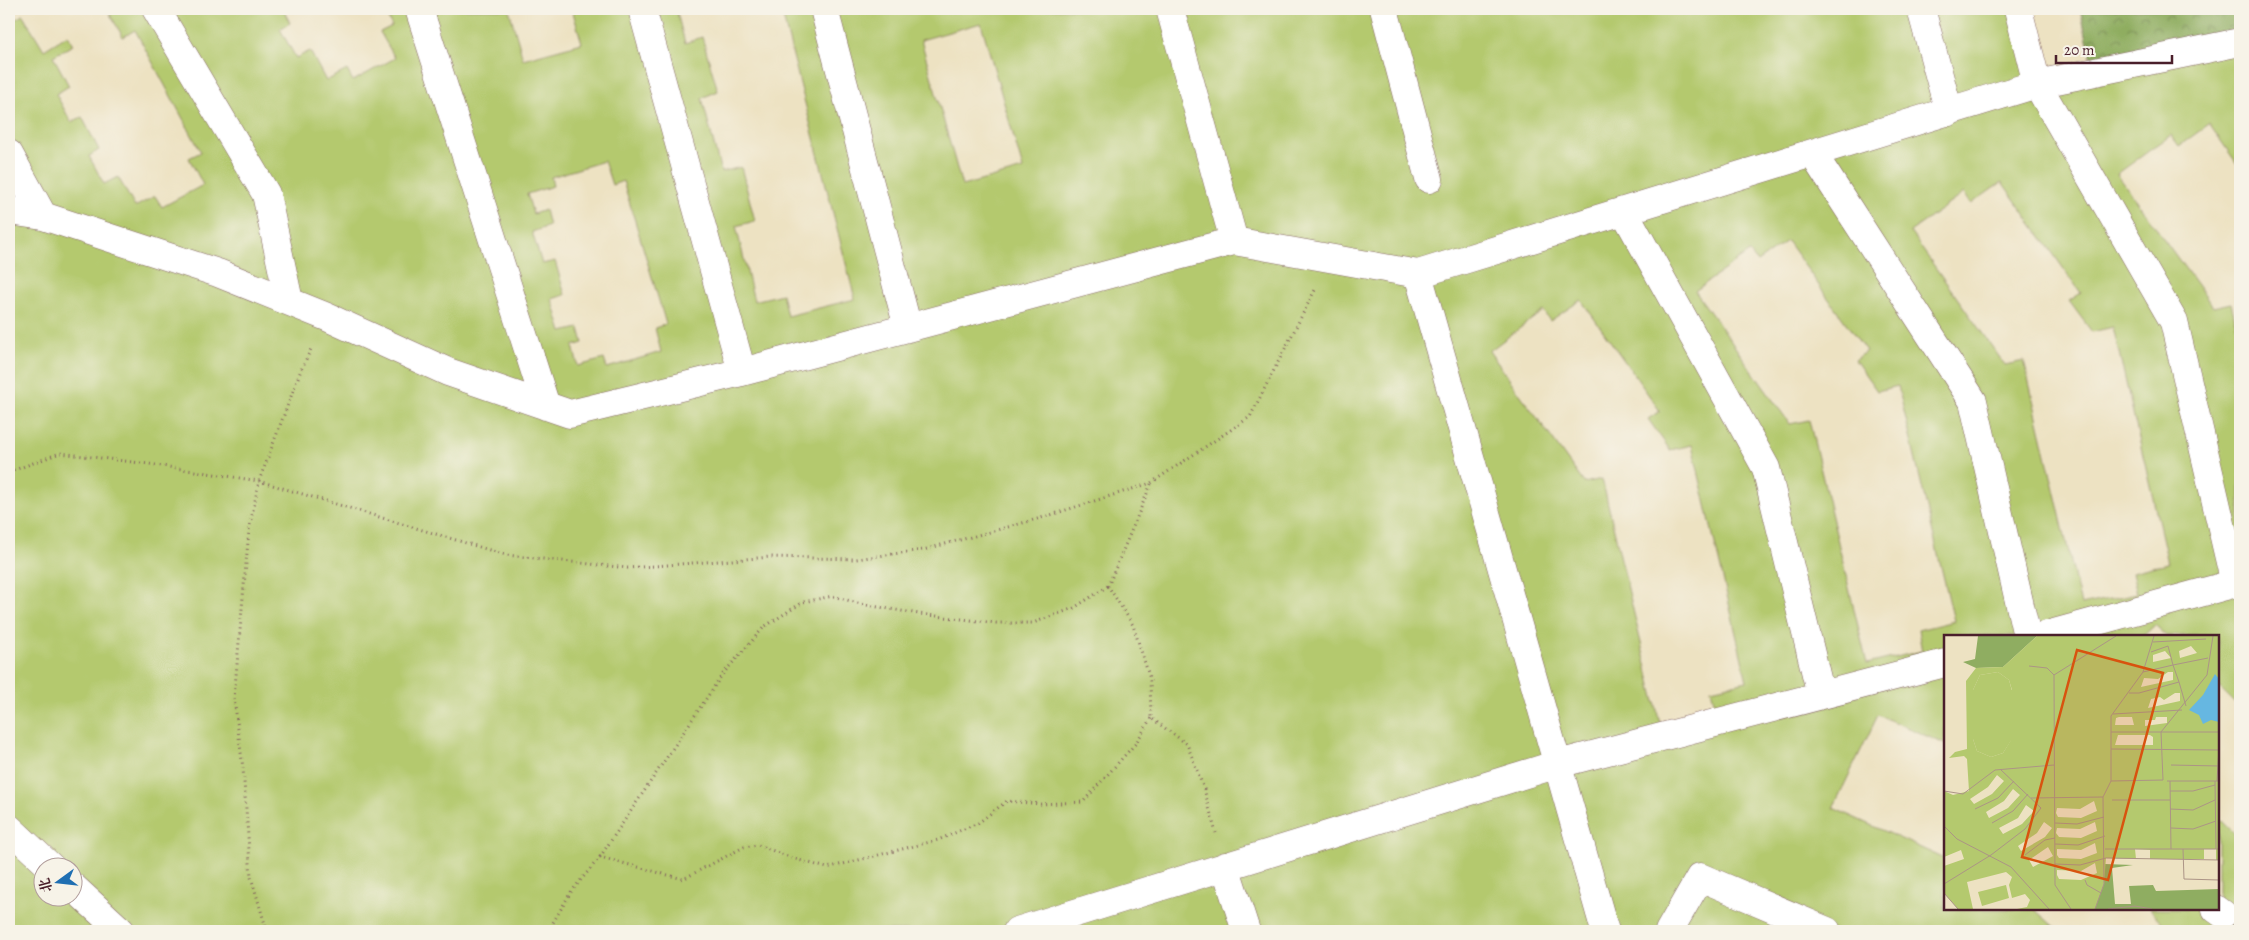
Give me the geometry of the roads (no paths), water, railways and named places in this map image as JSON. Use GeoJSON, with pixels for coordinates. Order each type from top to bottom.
{"type":"FeatureCollection","features":[{"type":"Feature","properties":{"kind":"street"},"geometry":{"type":"LineString","coordinates":[[156,9],[266,194],[288,301]]}},
{"type":"Feature","properties":{"kind":"street"},"geometry":{"type":"LineString","coordinates":[[418,9],[546,406]]}},
{"type":"Feature","properties":{"kind":"street"},"geometry":{"type":"LineString","coordinates":[[642,9],[742,372]]}},
{"type":"Feature","properties":{"kind":"street"},"geometry":{"type":"LineString","coordinates":[[824,9],[908,328]]}},
{"type":"Feature","properties":{"kind":"street"},"geometry":{"type":"LineString","coordinates":[[1170,9],[1234,241]]}},
{"type":"Feature","properties":{"kind":"street"},"geometry":{"type":"LineString","coordinates":[[1384,9],[1429,179]]}},
{"type":"Feature","properties":{"kind":"street"},"geometry":{"type":"LineString","coordinates":[[1921,9],[1949,112]]}},
{"type":"Feature","properties":{"kind":"street"},"geometry":{"type":"LineString","coordinates":[[2018,9],[2037,84],[2174,322],[2238,583],[2047,635]]}},
{"type":"Feature","properties":{"kind":"street"},"geometry":{"type":"LineString","coordinates":[[9,211],[43,216],[218,273],[327,317],[448,372],[570,414],[742,372],[1234,241],[1418,274],[2037,84],[2240,42]]}},
{"type":"Feature","properties":{"kind":"street"},"geometry":{"type":"LineString","coordinates":[[9,154],[43,216]]}},
{"type":"Feature","properties":{"kind":"street"},"geometry":{"type":"LineString","coordinates":[[1813,154],[1973,401],[2027,635]]}},
{"type":"Feature","properties":{"kind":"street"},"geometry":{"type":"LineString","coordinates":[[1624,211],[1766,468],[1821,695]]}},
{"type":"Feature","properties":{"kind":"street"},"geometry":{"type":"LineString","coordinates":[[1418,274],[1606,931]]}},
{"type":"Feature","properties":{"kind":"street"},"geometry":{"type":"LineString","coordinates":[[1016,931],[1558,764],[1944,662]]}},
{"type":"Feature","properties":{"kind":"street"},"geometry":{"type":"LineString","coordinates":[[9,828],[41,858]]}},
{"type":"Feature","properties":{"kind":"street"},"geometry":{"type":"LineString","coordinates":[[1225,866],[1246,931]]}},
{"type":"Feature","properties":{"kind":"street"},"geometry":{"type":"LineString","coordinates":[[1669,931],[1700,877],[1827,931]]}},
{"type":"Feature","properties":{"kind":"street"},"geometry":{"type":"LineString","coordinates":[[82,895],[122,931]]}}]}
